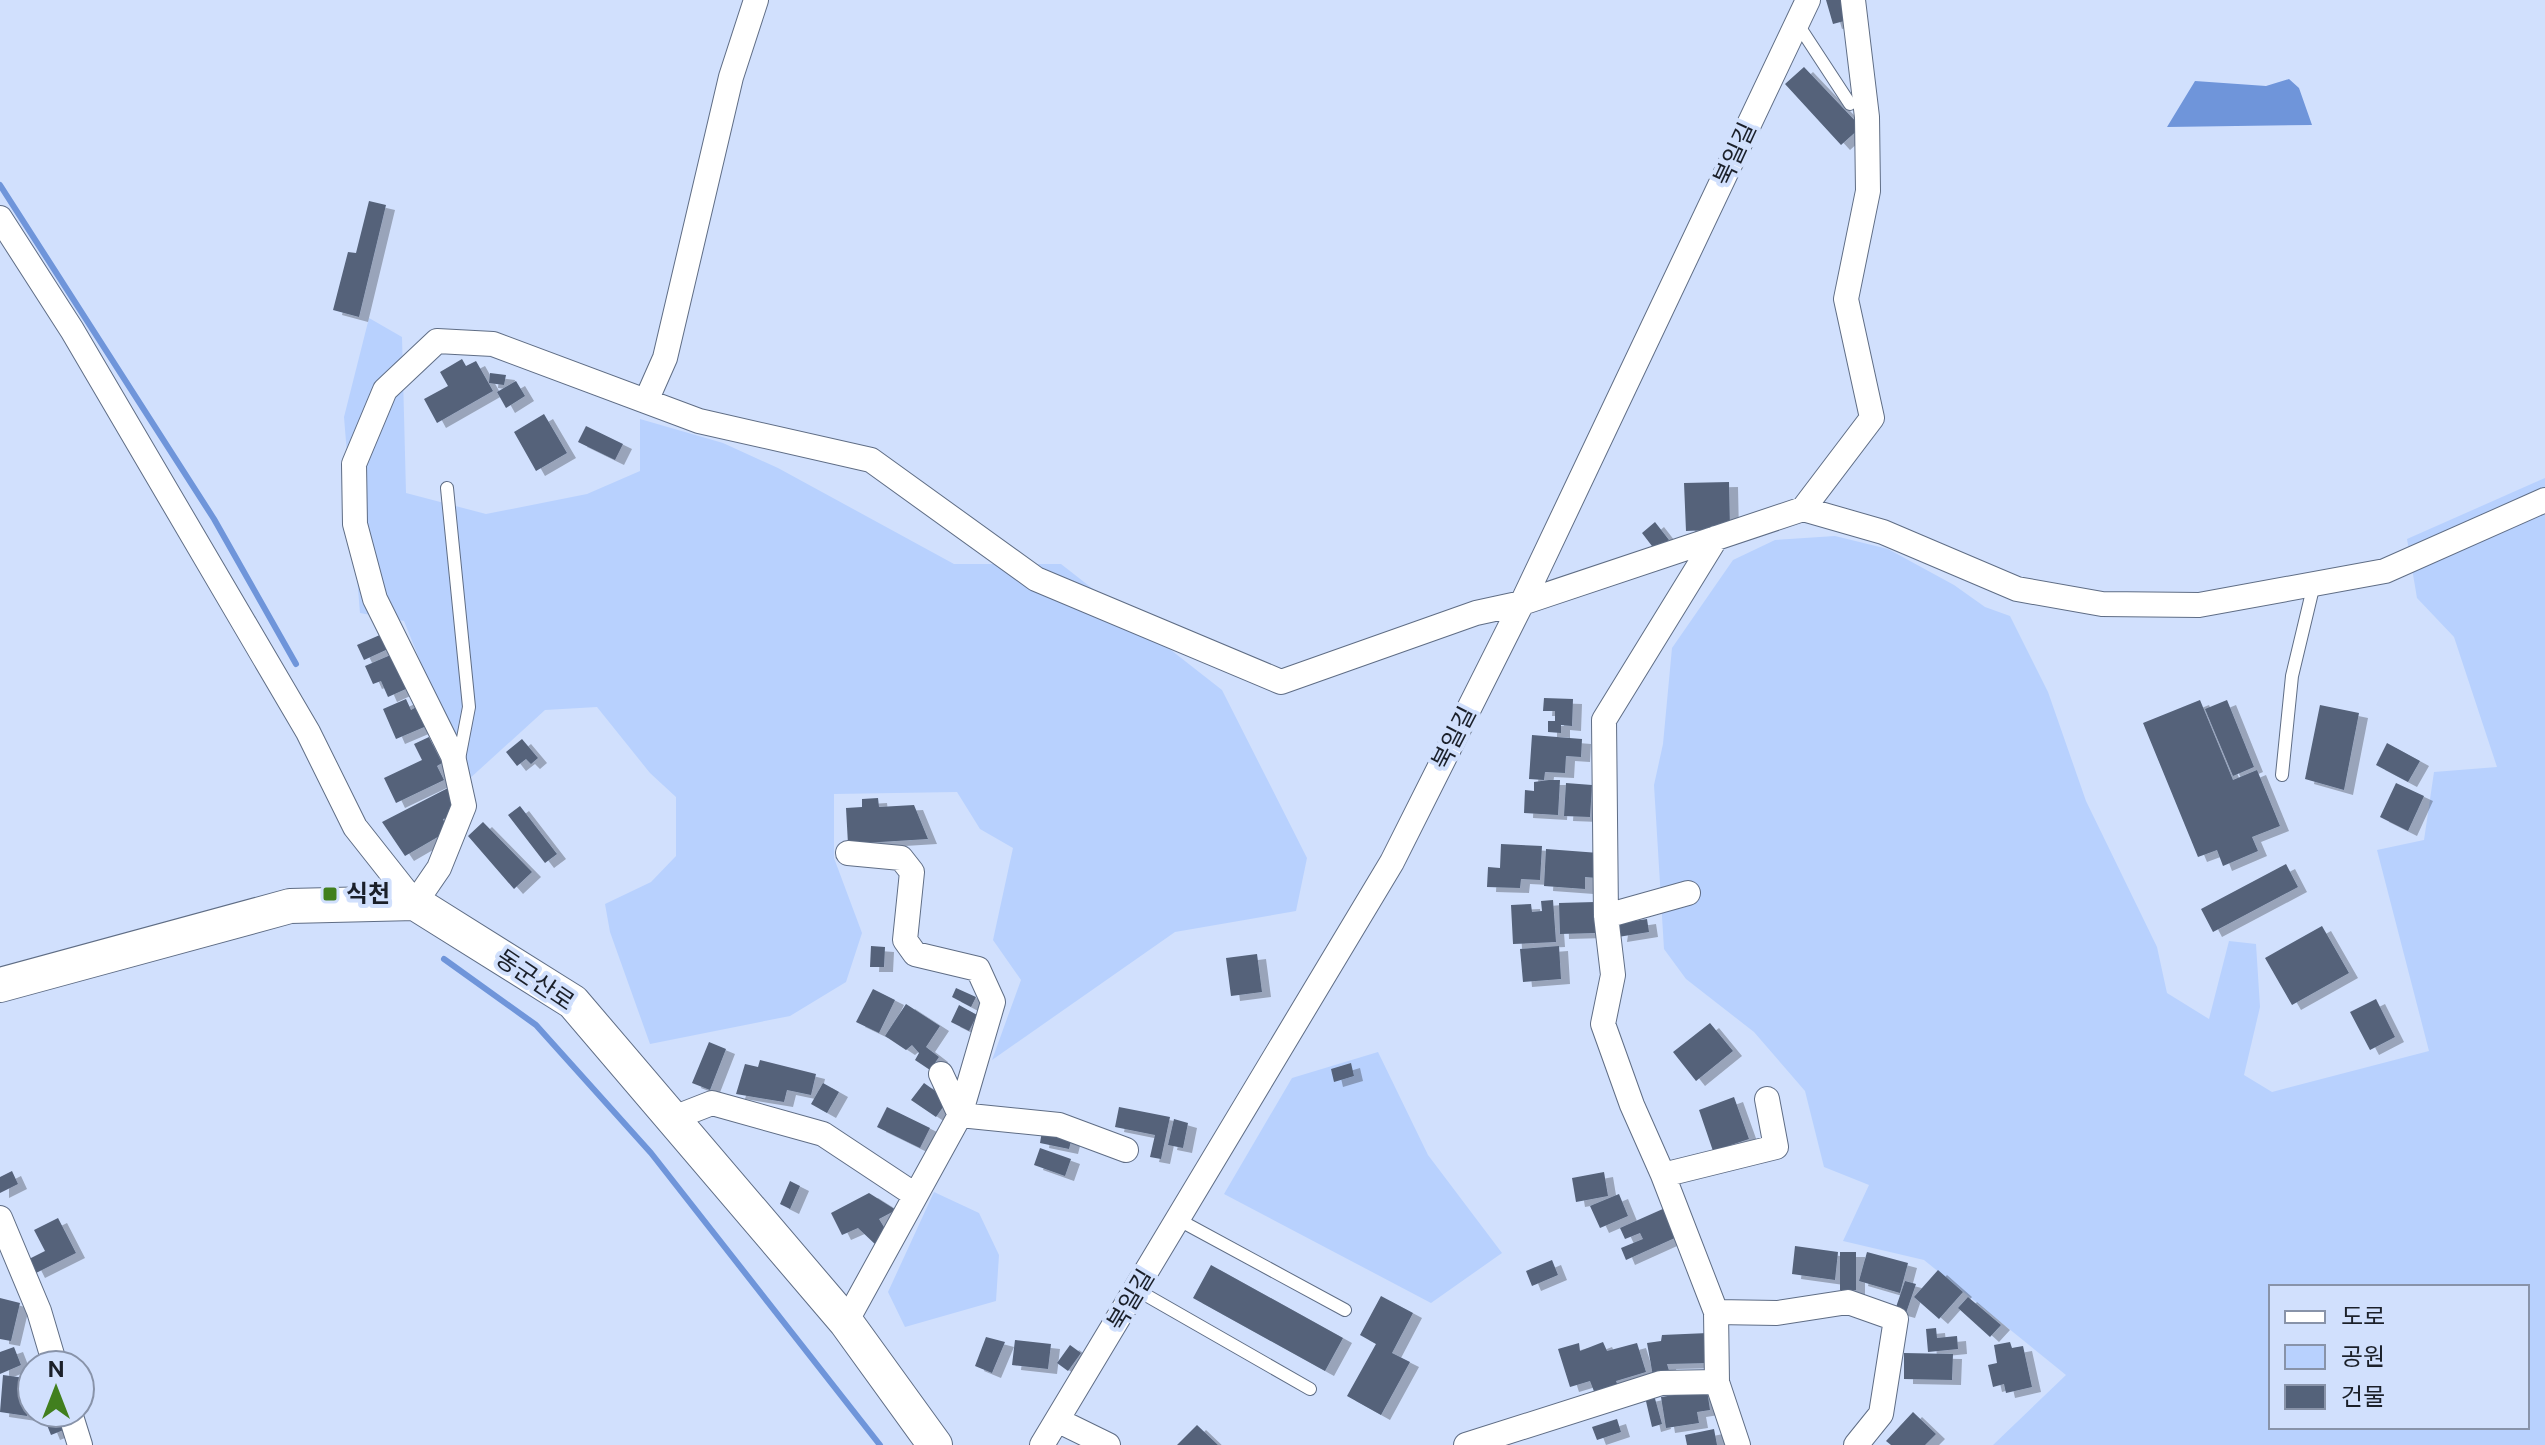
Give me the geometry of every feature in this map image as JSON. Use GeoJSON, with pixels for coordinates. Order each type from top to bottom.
{"type":"FeatureCollection","features":[{"type":"Feature","properties":{"kind":"street"},"geometry":{"type":"LineString","coordinates":[[646,401],[665,358],[731,77],[756,0]]}},
{"type":"Feature","properties":{"kind":"street","name":"북일길"},"geometry":{"type":"LineString","coordinates":[[1042,1445],[1392,862],[1522,603],[1808,0]]}},
{"type":"Feature","properties":{"kind":"street"},"geometry":{"type":"LineString","coordinates":[[415,903],[439,868],[464,806],[453,756],[375,599],[355,524],[354,464],[385,390],[437,341],[493,344],[699,421],[871,460],[1036,579],[1281,682],[1476,613],[1522,603],[1803,509],[1872,418],[1846,299],[1868,191],[1867,117],[1853,0]]}},
{"type":"Feature","properties":{"kind":"street"},"geometry":{"type":"LineString","coordinates":[[0,218],[72,330],[308,732],[355,827],[415,903]]}},
{"type":"Feature","properties":{"kind":"street"},"geometry":{"type":"LineString","coordinates":[[1803,509],[1883,532],[2017,589],[2102,604],[2199,605],[2385,571],[2545,500]]}},
{"type":"Feature","properties":{"kind":"street"},"geometry":{"type":"LineString","coordinates":[[1716,538],[1604,720],[1606,916],[1613,975],[1603,1024],[1632,1105],[1663,1175],[1716,1312],[1717,1382],[1738,1445]]}},
{"type":"Feature","properties":{"kind":"street"},"geometry":{"type":"LineString","coordinates":[[846,1322],[960,1115],[993,1002],[978,969],[915,954],[905,940],[912,872],[901,858],[848,853]]}},
{"type":"Feature","properties":{"kind":"street"},"geometry":{"type":"LineString","coordinates":[[1606,916],[1688,893]]}},
{"type":"Feature","properties":{"kind":"street"},"geometry":{"type":"LineString","coordinates":[[0,985],[290,906],[415,903]]}},
{"type":"Feature","properties":{"kind":"street","name":"동군산로"},"geometry":{"type":"LineString","coordinates":[[415,903],[573,1002],[846,1322],[935,1445]]}},
{"type":"Feature","properties":{"kind":"street"},"geometry":{"type":"LineString","coordinates":[[941,1074],[960,1115]]}},
{"type":"Feature","properties":{"kind":"street"},"geometry":{"type":"LineString","coordinates":[[1663,1175],[1776,1147],[1767,1099]]}},
{"type":"Feature","properties":{"kind":"street"},"geometry":{"type":"LineString","coordinates":[[671,1119],[712,1103],[823,1134],[915,1195]]}},
{"type":"Feature","properties":{"kind":"street"},"geometry":{"type":"LineString","coordinates":[[960,1115],[1059,1125],[1126,1150]]}},
{"type":"Feature","properties":{"kind":"street"},"geometry":{"type":"LineString","coordinates":[[0,1218],[39,1311],[50,1349]]}},
{"type":"Feature","properties":{"kind":"street"},"geometry":{"type":"LineString","coordinates":[[1716,1312],[1777,1313],[1848,1302],[1896,1319],[1881,1414],[1856,1445]]}},
{"type":"Feature","properties":{"kind":"street"},"geometry":{"type":"LineString","coordinates":[[1466,1445],[1661,1383],[1717,1382]]}},
{"type":"Feature","properties":{"kind":"street"},"geometry":{"type":"LineString","coordinates":[[1059,1421],[1108,1445]]}},
{"type":"Feature","properties":{"kind":"lane"},"geometry":{"type":"LineString","coordinates":[[1797,23],[1850,104]]}},
{"type":"Feature","properties":{"kind":"lane"},"geometry":{"type":"LineString","coordinates":[[447,488],[469,707],[457,774]]}},
{"type":"Feature","properties":{"kind":"lane"},"geometry":{"type":"LineString","coordinates":[[2282,775],[2292,676],[2314,584]]}},
{"type":"Feature","properties":{"kind":"lane"},"geometry":{"type":"LineString","coordinates":[[1179,1220],[1345,1310]]}},
{"type":"Feature","properties":{"kind":"lane"},"geometry":{"type":"LineString","coordinates":[[1137,1290],[1310,1389]]}},
{"type":"Feature","properties":{"kind":"green space"},"geometry":{"type":"Polygon","coordinates":[[[369,318],[402,337],[406,493],[486,514],[587,494],[640,471],[640,419],[723,443],[778,468],[954,564],[1061,564],[1222,690],[1307,858],[1296,911],[1175,932],[992,1060],[1021,980],[993,940],[1013,848],[980,829],[957,792],[834,794],[834,858],[862,933],[846,982],[790,1016],[650,1044],[610,932],[605,904],[651,882],[676,856],[676,797],[650,773],[597,707],[545,710],[468,780],[404,621],[360,613],[344,417],[369,318]]]}},
{"type":"Feature","properties":{"kind":"green space"},"geometry":{"type":"Polygon","coordinates":[[[2545,478],[2545,1445],[1993,1445],[2066,1375],[1924,1260],[1843,1241],[1869,1185],[1824,1167],[1805,1091],[1754,1032],[1686,979],[1664,949],[1654,785],[1663,744],[1672,648],[1733,560],[1775,540],[1835,536],[1888,549],[1954,585],[1985,607],[2010,616],[2048,692],[2086,801],[2157,947],[2167,993],[2209,1019],[2229,941],[2256,944],[2260,1007],[2244,1075],[2272,1092],[2429,1051],[2377,850],[2424,840],[2434,772],[2497,767],[2454,637],[2417,598],[2407,539],[2545,478]]]}},
{"type":"Feature","properties":{"kind":"green space"},"geometry":{"type":"Polygon","coordinates":[[[1378,1052],[1428,1155],[1502,1253],[1431,1303],[1224,1194],[1292,1078],[1378,1052]]]}},
{"type":"Feature","properties":{"kind":"green space"},"geometry":{"type":"Polygon","coordinates":[[[934,1192],[979,1213],[999,1255],[996,1301],[905,1327],[888,1292],[934,1192]]]}},
{"type":"Feature","properties":{"kind":"shaded area"},"geometry":{"type":"Polygon","coordinates":[[[2289,79],[2299,88],[2312,125],[2167,127],[2195,81],[2266,86],[2289,79]]]}},
{"type":"Feature","properties":{"kind":"building"},"geometry":{"type":"Polygon","coordinates":[[[1826,0],[1842,0],[1848,20],[1833,24],[1826,0]]]}},
{"type":"Feature","properties":{"kind":"building"},"geometry":{"type":"Polygon","coordinates":[[[1804,67],[1861,127],[1841,145],[1785,84],[1804,67]]]}},
{"type":"Feature","properties":{"kind":"building"},"geometry":{"type":"Polygon","coordinates":[[[369,201],[386,205],[359,317],[333,310],[348,252],[356,253],[369,201]]]}},
{"type":"Feature","properties":{"kind":"building"},"geometry":{"type":"Polygon","coordinates":[[[462,359],[466,366],[476,361],[493,391],[437,423],[424,399],[448,386],[440,372],[462,359]]]}},
{"type":"Feature","properties":{"kind":"building"},"geometry":{"type":"Polygon","coordinates":[[[490,373],[506,375],[504,385],[489,383],[490,373]]]}},
{"type":"Feature","properties":{"kind":"building"},"geometry":{"type":"Polygon","coordinates":[[[516,381],[525,396],[506,408],[497,392],[516,381]]]}},
{"type":"Feature","properties":{"kind":"building"},"geometry":{"type":"Polygon","coordinates":[[[544,414],[567,453],[536,471],[514,432],[544,414]]]}},
{"type":"Feature","properties":{"kind":"building"},"geometry":{"type":"Polygon","coordinates":[[[586,426],[623,444],[615,460],[578,442],[586,426]]]}},
{"type":"Feature","properties":{"kind":"building"},"geometry":{"type":"Polygon","coordinates":[[[1729,482],[1730,529],[1686,531],[1684,483],[1729,482]]]}},
{"type":"Feature","properties":{"kind":"building"},"geometry":{"type":"Polygon","coordinates":[[[1655,522],[1669,540],[1655,550],[1642,533],[1655,522]]]}},
{"type":"Feature","properties":{"kind":"building"},"geometry":{"type":"Polygon","coordinates":[[[382,634],[388,649],[364,660],[357,645],[382,634]]]}},
{"type":"Feature","properties":{"kind":"building"},"geometry":{"type":"Polygon","coordinates":[[[393,654],[408,688],[388,697],[381,681],[373,684],[365,666],[393,654]]]}},
{"type":"Feature","properties":{"kind":"building"},"geometry":{"type":"Polygon","coordinates":[[[1544,698],[1573,699],[1572,726],[1561,725],[1561,733],[1548,732],[1548,721],[1555,721],[1555,711],[1543,711],[1544,698]]]}},
{"type":"Feature","properties":{"kind":"building"},"geometry":{"type":"Polygon","coordinates":[[[406,699],[411,710],[420,705],[429,725],[396,739],[383,709],[406,699]]]}},
{"type":"Feature","properties":{"kind":"building"},"geometry":{"type":"Polygon","coordinates":[[[2200,700],[2233,780],[2257,770],[2280,826],[2252,837],[2258,851],[2223,866],[2217,850],[2198,857],[2143,723],[2200,700]]]}},
{"type":"Feature","properties":{"kind":"building"},"geometry":{"type":"Polygon","coordinates":[[[2227,700],[2254,767],[2233,776],[2205,709],[2227,700]]]}},
{"type":"Feature","properties":{"kind":"building"},"geometry":{"type":"Polygon","coordinates":[[[2320,705],[2359,713],[2344,790],[2305,779],[2320,705]]]}},
{"type":"Feature","properties":{"kind":"building"},"geometry":{"type":"Polygon","coordinates":[[[1532,735],[1582,739],[1581,757],[1566,756],[1565,773],[1545,772],[1544,780],[1529,779],[1532,735]]]}},
{"type":"Feature","properties":{"kind":"building"},"geometry":{"type":"Polygon","coordinates":[[[429,737],[442,763],[437,766],[444,780],[396,803],[384,778],[422,760],[414,744],[429,737]]]}},
{"type":"Feature","properties":{"kind":"building"},"geometry":{"type":"Polygon","coordinates":[[[522,739],[538,758],[531,764],[526,759],[517,766],[506,752],[522,739]]]}},
{"type":"Feature","properties":{"kind":"building"},"geometry":{"type":"Polygon","coordinates":[[[2387,743],[2420,761],[2408,782],[2376,765],[2387,743]]]}},
{"type":"Feature","properties":{"kind":"building"},"geometry":{"type":"Polygon","coordinates":[[[1560,780],[1558,815],[1524,813],[1525,790],[1534,791],[1534,782],[1560,780]]]}},
{"type":"Feature","properties":{"kind":"building"},"geometry":{"type":"Polygon","coordinates":[[[1566,783],[1592,785],[1590,817],[1564,816],[1566,783]]]}},
{"type":"Feature","properties":{"kind":"building"},"geometry":{"type":"Polygon","coordinates":[[[2396,783],[2424,796],[2408,831],[2380,817],[2396,783]]]}},
{"type":"Feature","properties":{"kind":"building"},"geometry":{"type":"Polygon","coordinates":[[[448,788],[453,800],[453,817],[443,819],[448,831],[405,856],[382,822],[448,788]]]}},
{"type":"Feature","properties":{"kind":"building"},"geometry":{"type":"Polygon","coordinates":[[[878,798],[879,807],[914,805],[928,839],[848,844],[846,808],[862,807],[862,799],[878,798]]]}},
{"type":"Feature","properties":{"kind":"building"},"geometry":{"type":"Polygon","coordinates":[[[520,806],[557,854],[545,863],[508,815],[520,806]]]}},
{"type":"Feature","properties":{"kind":"building"},"geometry":{"type":"Polygon","coordinates":[[[483,822],[532,872],[514,889],[468,836],[483,822]]]}},
{"type":"Feature","properties":{"kind":"building"},"geometry":{"type":"Polygon","coordinates":[[[1501,844],[1542,846],[1540,880],[1521,879],[1520,888],[1487,887],[1488,867],[1500,868],[1501,844]]]}},
{"type":"Feature","properties":{"kind":"building"},"geometry":{"type":"Polygon","coordinates":[[[1546,849],[1599,853],[1597,878],[1585,877],[1585,889],[1544,886],[1546,849]]]}},
{"type":"Feature","properties":{"kind":"building"},"geometry":{"type":"Polygon","coordinates":[[[2286,864],[2298,887],[2213,932],[2201,909],[2286,864]]]}},
{"type":"Feature","properties":{"kind":"building"},"geometry":{"type":"Polygon","coordinates":[[[1553,900],[1556,942],[1513,944],[1511,905],[1531,904],[1532,912],[1542,911],[1541,901],[1553,900]]]}},
{"type":"Feature","properties":{"kind":"building"},"geometry":{"type":"Polygon","coordinates":[[[1595,902],[1596,933],[1560,934],[1559,903],[1595,902]]]}},
{"type":"Feature","properties":{"kind":"building"},"geometry":{"type":"Polygon","coordinates":[[[1647,919],[1649,932],[1618,937],[1620,923],[1647,919]]]}},
{"type":"Feature","properties":{"kind":"building"},"geometry":{"type":"Polygon","coordinates":[[[2322,926],[2349,973],[2292,1005],[2265,958],[2322,926]]]}},
{"type":"Feature","properties":{"kind":"building"},"geometry":{"type":"Polygon","coordinates":[[[871,946],[885,947],[884,967],[870,967],[871,946]]]}},
{"type":"Feature","properties":{"kind":"building"},"geometry":{"type":"Polygon","coordinates":[[[1559,946],[1561,979],[1523,982],[1520,949],[1559,946]]]}},
{"type":"Feature","properties":{"kind":"building"},"geometry":{"type":"Polygon","coordinates":[[[1257,954],[1262,992],[1231,996],[1226,958],[1257,954]]]}},
{"type":"Feature","properties":{"kind":"building"},"geometry":{"type":"Polygon","coordinates":[[[956,988],[976,997],[971,1007],[952,997],[956,988]]]}},
{"type":"Feature","properties":{"kind":"building"},"geometry":{"type":"Polygon","coordinates":[[[873,989],[895,1000],[879,1033],[856,1022],[873,989]]]}},
{"type":"Feature","properties":{"kind":"building"},"geometry":{"type":"Polygon","coordinates":[[[2376,999],[2395,1037],[2370,1050],[2350,1012],[2376,999]]]}},
{"type":"Feature","properties":{"kind":"building"},"geometry":{"type":"Polygon","coordinates":[[[906,1004],[940,1026],[926,1047],[939,1057],[930,1070],[915,1060],[919,1053],[912,1045],[906,1050],[885,1036],[906,1004]]]}},
{"type":"Feature","properties":{"kind":"building"},"geometry":{"type":"Polygon","coordinates":[[[959,1005],[977,1015],[969,1031],[951,1022],[959,1005]]]}},
{"type":"Feature","properties":{"kind":"building"},"geometry":{"type":"Polygon","coordinates":[[[1710,1023],[1733,1051],[1696,1081],[1673,1052],[1710,1023]]]}},
{"type":"Feature","properties":{"kind":"building"},"geometry":{"type":"Polygon","coordinates":[[[709,1042],[726,1049],[710,1090],[692,1083],[709,1042]]]}},
{"type":"Feature","properties":{"kind":"building"},"geometry":{"type":"Polygon","coordinates":[[[760,1060],[816,1074],[811,1095],[787,1090],[784,1102],[736,1094],[745,1064],[758,1067],[760,1060]]]}},
{"type":"Feature","properties":{"kind":"building"},"geometry":{"type":"Polygon","coordinates":[[[1351,1063],[1354,1076],[1334,1082],[1331,1069],[1351,1063]]]}},
{"type":"Feature","properties":{"kind":"building"},"geometry":{"type":"Polygon","coordinates":[[[823,1083],[839,1092],[827,1113],[811,1104],[823,1083]]]}},
{"type":"Feature","properties":{"kind":"building"},"geometry":{"type":"Polygon","coordinates":[[[924,1083],[948,1100],[936,1117],[911,1100],[924,1083]]]}},
{"type":"Feature","properties":{"kind":"building"},"geometry":{"type":"Polygon","coordinates":[[[1734,1097],[1749,1139],[1713,1151],[1699,1110],[1734,1097]]]}},
{"type":"Feature","properties":{"kind":"building"},"geometry":{"type":"Polygon","coordinates":[[[887,1107],[930,1128],[920,1148],[877,1127],[887,1107]]]}},
{"type":"Feature","properties":{"kind":"building"},"geometry":{"type":"Polygon","coordinates":[[[1119,1107],[1170,1117],[1161,1159],[1150,1157],[1155,1135],[1115,1127],[1119,1107]]]}},
{"type":"Feature","properties":{"kind":"building"},"geometry":{"type":"Polygon","coordinates":[[[1174,1119],[1188,1123],[1183,1148],[1168,1145],[1174,1119]]]}},
{"type":"Feature","properties":{"kind":"building"},"geometry":{"type":"Polygon","coordinates":[[[1042,1131],[1072,1137],[1069,1149],[1040,1143],[1042,1131]]]}},
{"type":"Feature","properties":{"kind":"building"},"geometry":{"type":"Polygon","coordinates":[[[1040,1148],[1071,1159],[1065,1176],[1034,1165],[1040,1148]]]}},
{"type":"Feature","properties":{"kind":"building"},"geometry":{"type":"Polygon","coordinates":[[[12,1171],[18,1184],[0,1193],[0,1177],[12,1171]]]}},
{"type":"Feature","properties":{"kind":"building"},"geometry":{"type":"Polygon","coordinates":[[[1604,1172],[1608,1196],[1576,1202],[1572,1178],[1604,1172]]]}},
{"type":"Feature","properties":{"kind":"building"},"geometry":{"type":"Polygon","coordinates":[[[790,1181],[800,1186],[790,1209],[780,1204],[790,1181]]]}},
{"type":"Feature","properties":{"kind":"building"},"geometry":{"type":"Polygon","coordinates":[[[869,1193],[896,1210],[879,1219],[887,1232],[877,1246],[858,1228],[842,1235],[831,1213],[869,1193]]]}},
{"type":"Feature","properties":{"kind":"building"},"geometry":{"type":"Polygon","coordinates":[[[1619,1194],[1628,1216],[1600,1228],[1590,1206],[1619,1194]]]}},
{"type":"Feature","properties":{"kind":"building"},"geometry":{"type":"Polygon","coordinates":[[[1665,1208],[1677,1237],[1626,1260],[1621,1248],[1643,1239],[1640,1233],[1625,1239],[1620,1228],[1665,1208]]]}},
{"type":"Feature","properties":{"kind":"building"},"geometry":{"type":"Polygon","coordinates":[[[58,1218],[76,1253],[36,1273],[29,1259],[45,1251],[34,1230],[58,1218]]]}},
{"type":"Feature","properties":{"kind":"building"},"geometry":{"type":"Polygon","coordinates":[[[1795,1246],[1838,1252],[1835,1280],[1792,1274],[1795,1246]]]}},
{"type":"Feature","properties":{"kind":"building"},"geometry":{"type":"Polygon","coordinates":[[[1840,1252],[1856,1252],[1856,1290],[1840,1290],[1840,1252]]]}},
{"type":"Feature","properties":{"kind":"building"},"geometry":{"type":"Polygon","coordinates":[[[1867,1252],[1908,1263],[1900,1293],[1859,1281],[1867,1252]]]}},
{"type":"Feature","properties":{"kind":"building"},"geometry":{"type":"Polygon","coordinates":[[[1552,1260],[1558,1275],[1532,1286],[1526,1271],[1552,1260]]]}},
{"type":"Feature","properties":{"kind":"building"},"geometry":{"type":"Polygon","coordinates":[[[1211,1265],[1343,1338],[1325,1371],[1193,1298],[1211,1265]]]}},
{"type":"Feature","properties":{"kind":"building"},"geometry":{"type":"Polygon","coordinates":[[[1938,1270],[1963,1292],[1939,1319],[1914,1297],[1938,1270]]]}},
{"type":"Feature","properties":{"kind":"building"},"geometry":{"type":"Polygon","coordinates":[[[1905,1281],[1916,1284],[1906,1313],[1895,1310],[1905,1281]]]}},
{"type":"Feature","properties":{"kind":"building"},"geometry":{"type":"Polygon","coordinates":[[[1381,1296],[1413,1313],[1392,1353],[1410,1362],[1381,1415],[1347,1396],[1376,1344],[1360,1335],[1381,1296]]]}},
{"type":"Feature","properties":{"kind":"building"},"geometry":{"type":"Polygon","coordinates":[[[1968,1297],[2001,1325],[1990,1337],[1958,1308],[1968,1297]]]}},
{"type":"Feature","properties":{"kind":"building"},"geometry":{"type":"Polygon","coordinates":[[[0,1298],[20,1303],[11,1341],[0,1339],[0,1298]]]}},
{"type":"Feature","properties":{"kind":"building"},"geometry":{"type":"Polygon","coordinates":[[[1936,1328],[1937,1338],[1957,1336],[1958,1349],[1928,1352],[1926,1329],[1936,1328]]]}},
{"type":"Feature","properties":{"kind":"building"},"geometry":{"type":"Polygon","coordinates":[[[1708,1333],[1711,1363],[1667,1364],[1670,1374],[1653,1376],[1647,1343],[1661,1341],[1662,1335],[1708,1333]]]}},
{"type":"Feature","properties":{"kind":"building"},"geometry":{"type":"Polygon","coordinates":[[[986,1337],[1005,1342],[992,1373],[975,1366],[986,1337]]]}},
{"type":"Feature","properties":{"kind":"building"},"geometry":{"type":"Polygon","coordinates":[[[1015,1340],[1051,1344],[1048,1369],[1012,1365],[1015,1340]]]}},
{"type":"Feature","properties":{"kind":"building"},"geometry":{"type":"Polygon","coordinates":[[[1603,1342],[1607,1351],[1637,1343],[1646,1372],[1616,1381],[1620,1391],[1597,1399],[1590,1381],[1570,1387],[1558,1349],[1579,1343],[1580,1351],[1603,1342]]]}},
{"type":"Feature","properties":{"kind":"building"},"geometry":{"type":"Polygon","coordinates":[[[2010,1342],[2012,1348],[2023,1346],[2032,1387],[2006,1393],[2004,1384],[1993,1387],[1988,1365],[1997,1363],[1994,1345],[2010,1342]]]}},
{"type":"Feature","properties":{"kind":"building"},"geometry":{"type":"Polygon","coordinates":[[[1070,1345],[1081,1353],[1068,1371],[1057,1363],[1070,1345]]]}},
{"type":"Feature","properties":{"kind":"building"},"geometry":{"type":"Polygon","coordinates":[[[14,1347],[16,1367],[0,1374],[0,1352],[14,1347]]]}},
{"type":"Feature","properties":{"kind":"building"},"geometry":{"type":"Polygon","coordinates":[[[1904,1353],[1953,1354],[1952,1380],[1904,1379],[1904,1353]]]}},
{"type":"Feature","properties":{"kind":"building"},"geometry":{"type":"Polygon","coordinates":[[[3,1375],[16,1377],[16,1414],[0,1412],[3,1375]]]}},
{"type":"Feature","properties":{"kind":"building"},"geometry":{"type":"Polygon","coordinates":[[[1707,1390],[1710,1410],[1697,1412],[1699,1423],[1666,1428],[1661,1397],[1707,1390]]]}},
{"type":"Feature","properties":{"kind":"building"},"geometry":{"type":"Polygon","coordinates":[[[1654,1395],[1662,1424],[1652,1427],[1645,1397],[1654,1395]]]}},
{"type":"Feature","properties":{"kind":"building"},"geometry":{"type":"Polygon","coordinates":[[[1913,1412],[1936,1434],[1925,1445],[1891,1445],[1886,1441],[1913,1412]]]}},
{"type":"Feature","properties":{"kind":"building"},"geometry":{"type":"Polygon","coordinates":[[[1617,1419],[1621,1432],[1597,1440],[1592,1427],[1617,1419]]]}},
{"type":"Feature","properties":{"kind":"building"},"geometry":{"type":"Polygon","coordinates":[[[1197,1425],[1218,1445],[1177,1445],[1197,1425]]]}},
{"type":"Feature","properties":{"kind":"building"},"geometry":{"type":"Polygon","coordinates":[[[49,1429],[66,1429],[51,1435],[49,1429]]]}},
{"type":"Feature","properties":{"kind":"building"},"geometry":{"type":"Polygon","coordinates":[[[1714,1429],[1717,1445],[1687,1445],[1685,1435],[1714,1429]]]}},
{"type":"Feature","properties":{"kind":"waterway"},"geometry":{"type":"LineString","coordinates":[[0,185],[214,519],[296,664]]}},
{"type":"Feature","properties":{"kind":"waterway"},"geometry":{"type":"LineString","coordinates":[[444,959],[536,1025],[651,1153],[880,1445]]}},
{"type":"Feature","properties":{"kind":"place","name":"식천"},"geometry":{"type":"Point","coordinates":[330,894]}}]}
